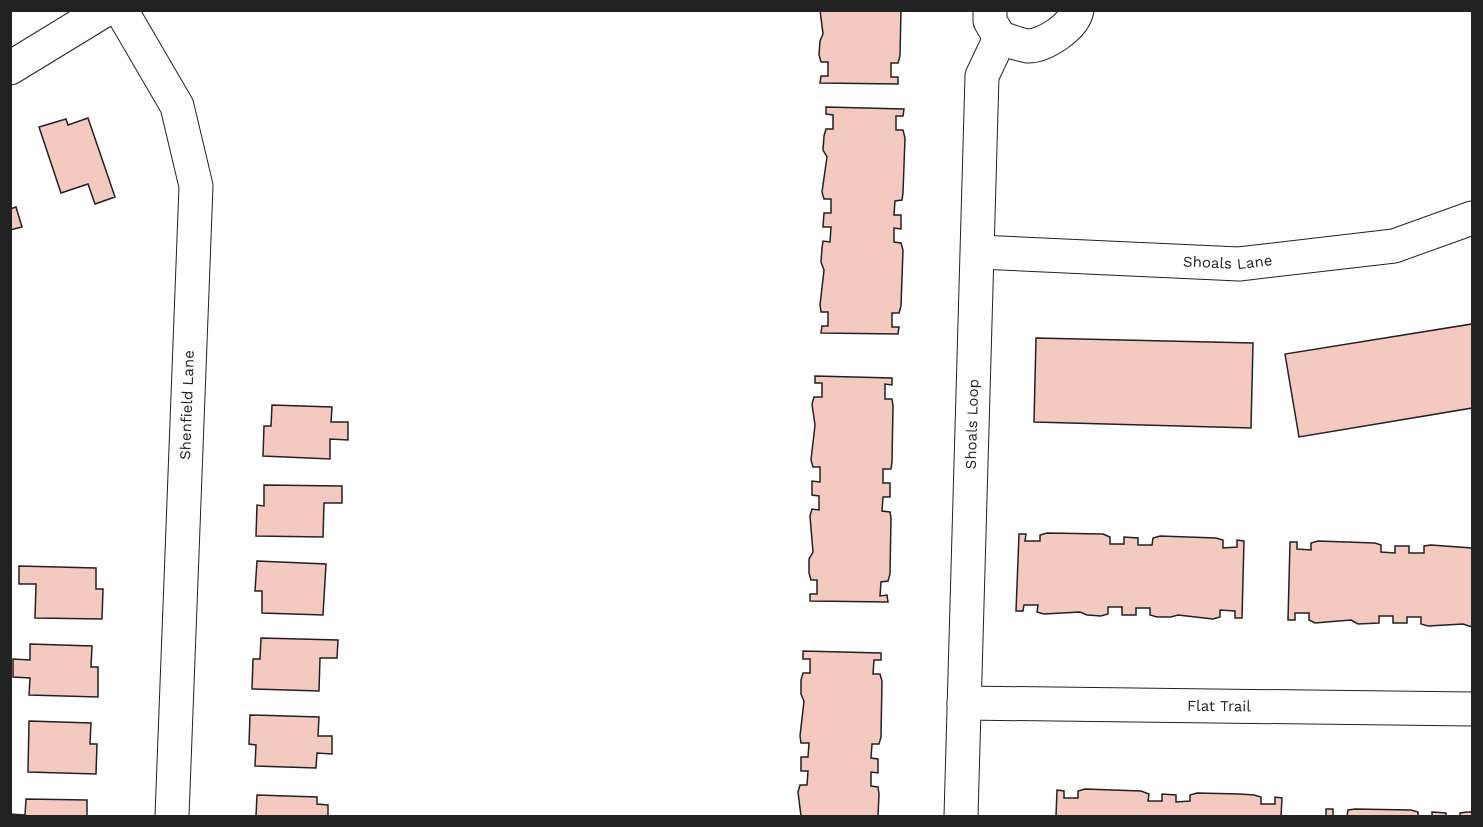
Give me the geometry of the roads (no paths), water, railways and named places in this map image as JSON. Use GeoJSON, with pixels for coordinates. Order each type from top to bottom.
{"type":"FeatureCollection","features":[{"type":"Feature","properties":{"kind":"street"},"geometry":{"type":"LineString","coordinates":[[10,68],[105,10]]}},
{"type":"Feature","properties":{"kind":"street","name":"Shenfield Lane"},"geometry":{"type":"LineString","coordinates":[[121,10],[177,106],[195,186],[172,816]]}},
{"type":"Feature","properties":{"kind":"street","name":"Shoals Loop"},"geometry":{"type":"LineString","coordinates":[[962,816],[982,76],[995,24],[1029,46],[1064,32],[1076,18],[1077,10]]}},
{"type":"Feature","properties":{"kind":"street","name":"Shoals Lane"},"geometry":{"type":"LineString","coordinates":[[978,252],[1239,264],[1394,246],[1473,218]]}},
{"type":"Feature","properties":{"kind":"street","name":"Flat Trail"},"geometry":{"type":"LineString","coordinates":[[964,703],[1473,709]]}}]}
